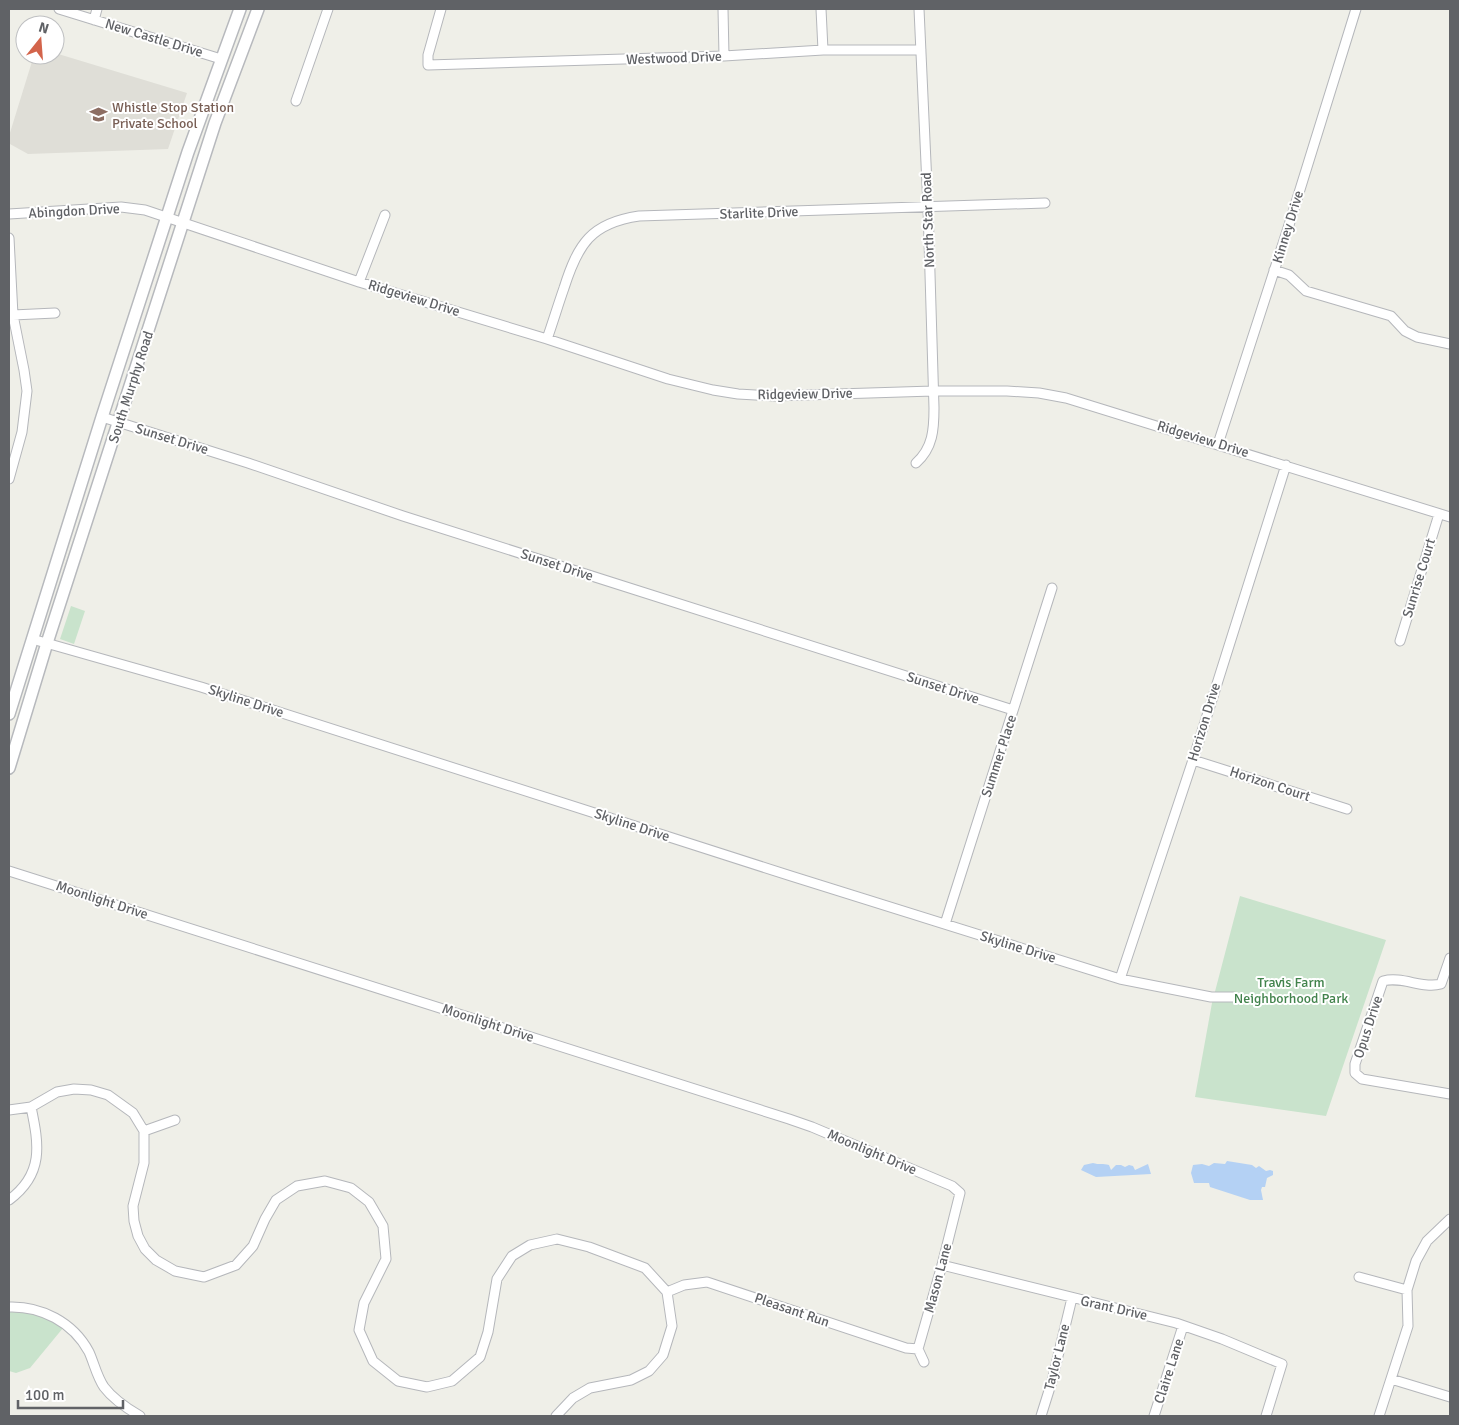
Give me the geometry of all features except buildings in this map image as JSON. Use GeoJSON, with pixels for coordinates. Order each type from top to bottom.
{"type":"FeatureCollection","features":[{"type":"Feature","properties":{"kind":"main road","name":"South Murphy Road"},"geometry":{"type":"LineString","coordinates":[[9,714],[167,217],[240,9]]}},
{"type":"Feature","properties":{"kind":"main road","name":"South Murphy Road"},"geometry":{"type":"LineString","coordinates":[[9,768],[47,643],[120,423],[215,123],[258,9]]}},
{"type":"Feature","properties":{"kind":"street","name":"New Castle Drive"},"geometry":{"type":"LineString","coordinates":[[59,9],[221,59]]}},
{"type":"Feature","properties":{"kind":"street"},"geometry":{"type":"LineString","coordinates":[[94,20],[97,9]]}},
{"type":"Feature","properties":{"kind":"street"},"geometry":{"type":"LineString","coordinates":[[296,102],[328,9]]}},
{"type":"Feature","properties":{"kind":"street","name":"Westwood Drive"},"geometry":{"type":"LineString","coordinates":[[441,9],[428,55],[428,65],[724,56],[823,50],[921,50]]}},
{"type":"Feature","properties":{"kind":"street"},"geometry":{"type":"LineString","coordinates":[[723,9],[724,56]]}},
{"type":"Feature","properties":{"kind":"street"},"geometry":{"type":"LineString","coordinates":[[821,9],[823,50]]}},
{"type":"Feature","properties":{"kind":"street","name":"North Star Road"},"geometry":{"type":"LineString","coordinates":[[916,462],[927,452],[934,422],[928,207],[919,9]]}},
{"type":"Feature","properties":{"kind":"street","name":"Kinney Drive"},"geometry":{"type":"LineString","coordinates":[[1218,444],[1356,9]]}},
{"type":"Feature","properties":{"kind":"street","name":"Starlite Drive"},"geometry":{"type":"LineString","coordinates":[[547,339],[577,252],[599,230],[624,219],[639,216],[1044,203]]}},
{"type":"Feature","properties":{"kind":"street","name":"Abingdon Drive"},"geometry":{"type":"LineString","coordinates":[[9,214],[121,207],[145,210],[167,217]]}},
{"type":"Feature","properties":{"kind":"street"},"geometry":{"type":"LineString","coordinates":[[360,282],[385,215]]}},
{"type":"Feature","properties":{"kind":"street","name":"Ridgeview Drive"},"geometry":{"type":"LineString","coordinates":[[167,217],[360,282],[547,339],[668,379],[713,390],[738,394],[774,396],[933,391],[1007,391],[1060,396],[1286,465],[1450,518]]}},
{"type":"Feature","properties":{"kind":"street"},"geometry":{"type":"LineString","coordinates":[[9,238],[13,315],[24,370],[26,391],[22,432],[9,479]]}},
{"type":"Feature","properties":{"kind":"street"},"geometry":{"type":"LineString","coordinates":[[1274,270],[1289,275],[1306,291],[1391,316],[1406,331],[1417,337],[1450,344]]}},
{"type":"Feature","properties":{"kind":"street"},"geometry":{"type":"LineString","coordinates":[[13,315],[56,313]]}},
{"type":"Feature","properties":{"kind":"street","name":"Sunset Drive"},"geometry":{"type":"LineString","coordinates":[[102,417],[245,462],[403,516],[1013,710]]}},
{"type":"Feature","properties":{"kind":"street","name":"Horizon Drive"},"geometry":{"type":"LineString","coordinates":[[1120,979],[1193,760],[1286,465]]}},
{"type":"Feature","properties":{"kind":"street","name":"Sunrise Court"},"geometry":{"type":"LineString","coordinates":[[1400,642],[1439,514]]}},
{"type":"Feature","properties":{"kind":"street","name":"Summer Place"},"geometry":{"type":"LineString","coordinates":[[945,924],[1052,588]]}},
{"type":"Feature","properties":{"kind":"street","name":"Skyline Drive"},"geometry":{"type":"LineString","coordinates":[[32,638],[201,687],[1120,979],[1211,997],[1234,998]]}},
{"type":"Feature","properties":{"kind":"street","name":"Horizon Court"},"geometry":{"type":"LineString","coordinates":[[1193,760],[1347,809]]}},
{"type":"Feature","properties":{"kind":"street","name":"Moonlight Drive"},"geometry":{"type":"LineString","coordinates":[[9,871],[789,1119],[952,1186],[960,1193]]}},
{"type":"Feature","properties":{"kind":"street","name":"Opus Drive"},"geometry":{"type":"LineString","coordinates":[[1450,958],[1441,984],[1433,986],[1392,979],[1383,981],[1355,1064],[1355,1073],[1362,1079],[1450,1094]]}},
{"type":"Feature","properties":{"kind":"street"},"geometry":{"type":"LineString","coordinates":[[9,1110],[31,1107],[57,1092],[74,1089],[91,1090],[108,1095],[123,1104],[132,1113],[144,1131],[144,1163],[133,1206],[138,1236],[145,1249],[156,1260],[175,1271],[204,1276],[236,1265],[253,1246],[276,1200],[297,1186],[325,1181],[351,1188],[369,1202],[383,1226],[386,1259],[364,1303],[359,1330],[373,1361],[398,1381],[427,1387],[452,1381],[480,1357],[488,1332],[497,1280],[512,1256],[530,1245],[557,1239],[590,1248],[645,1268],[666,1292],[672,1326],[663,1355],[649,1371],[631,1380],[590,1388],[573,1398],[556,1416]]}},
{"type":"Feature","properties":{"kind":"street"},"geometry":{"type":"LineString","coordinates":[[9,1200],[27,1182],[35,1167],[38,1152],[37,1135],[31,1107]]}},
{"type":"Feature","properties":{"kind":"street"},"geometry":{"type":"LineString","coordinates":[[144,1131],[175,1120]]}},
{"type":"Feature","properties":{"kind":"street","name":"Mason Lane"},"geometry":{"type":"LineString","coordinates":[[918,1349],[960,1193]]}},
{"type":"Feature","properties":{"kind":"street"},"geometry":{"type":"LineString","coordinates":[[1380,1416],[1408,1326],[1407,1290],[1416,1261],[1427,1241],[1450,1220]]}},
{"type":"Feature","properties":{"kind":"street","name":"Grant Drive"},"geometry":{"type":"LineString","coordinates":[[942,1265],[1183,1326],[1222,1339],[1282,1364],[1266,1416]]}},
{"type":"Feature","properties":{"kind":"street"},"geometry":{"type":"LineString","coordinates":[[1359,1277],[1407,1290]]}},
{"type":"Feature","properties":{"kind":"street","name":"Pleasant Run"},"geometry":{"type":"LineString","coordinates":[[666,1292],[684,1285],[706,1282],[906,1348],[918,1349]]}},
{"type":"Feature","properties":{"kind":"street","name":"Taylor Lane"},"geometry":{"type":"LineString","coordinates":[[1041,1416],[1052,1381],[1072,1298]]}},
{"type":"Feature","properties":{"kind":"street"},"geometry":{"type":"LineString","coordinates":[[9,1307],[21,1306],[46,1312],[64,1322],[88,1350],[104,1387],[127,1408],[140,1416]]}},
{"type":"Feature","properties":{"kind":"street","name":"Claire Lane"},"geometry":{"type":"LineString","coordinates":[[1154,1416],[1183,1326]]}},
{"type":"Feature","properties":{"kind":"street"},"geometry":{"type":"LineString","coordinates":[[918,1349],[924,1362]]}},
{"type":"Feature","properties":{"kind":"street"},"geometry":{"type":"LineString","coordinates":[[1391,1378],[1450,1397]]}},
{"type":"Feature","properties":{"kind":"shaded area","name":"Whistle Stop Station Private School"},"geometry":{"type":"Polygon","coordinates":[[[65,56],[187,93],[168,149],[28,154],[10,144],[9,136],[31,65],[65,65],[65,56]]]}},
{"type":"Feature","properties":{"kind":"green space"},"geometry":{"type":"Polygon","coordinates":[[[71,606],[85,611],[74,644],[60,639],[71,606]]]}},
{"type":"Feature","properties":{"kind":"green space","name":"Travis Farm Neighborhood Park"},"geometry":{"type":"Polygon","coordinates":[[[1240,896],[1386,940],[1326,1116],[1195,1097],[1212,1003],[1240,896]]]}},
{"type":"Feature","properties":{"kind":"green space"},"geometry":{"type":"Polygon","coordinates":[[[9,1310],[37,1315],[63,1328],[30,1368],[16,1373],[9,1371],[9,1310]]]}},
{"type":"Feature","properties":{"kind":"water"},"geometry":{"type":"Polygon","coordinates":[[[1227,1161],[1252,1165],[1256,1168],[1259,1166],[1266,1171],[1273,1171],[1273,1175],[1267,1178],[1265,1187],[1262,1187],[1263,1200],[1250,1200],[1210,1187],[1209,1183],[1194,1183],[1191,1173],[1193,1165],[1202,1164],[1209,1166],[1214,1163],[1225,1164],[1227,1161]]]}},
{"type":"Feature","properties":{"kind":"water"},"geometry":{"type":"Polygon","coordinates":[[[1093,1163],[1109,1165],[1111,1170],[1116,1165],[1133,1166],[1135,1170],[1148,1164],[1151,1174],[1096,1177],[1081,1170],[1084,1165],[1093,1163]]]}},
{"type":"Feature","properties":{"kind":"place","name":"Whistle Stop Station Private School"},"geometry":{"type":"Point","coordinates":[98,115]}}]}
